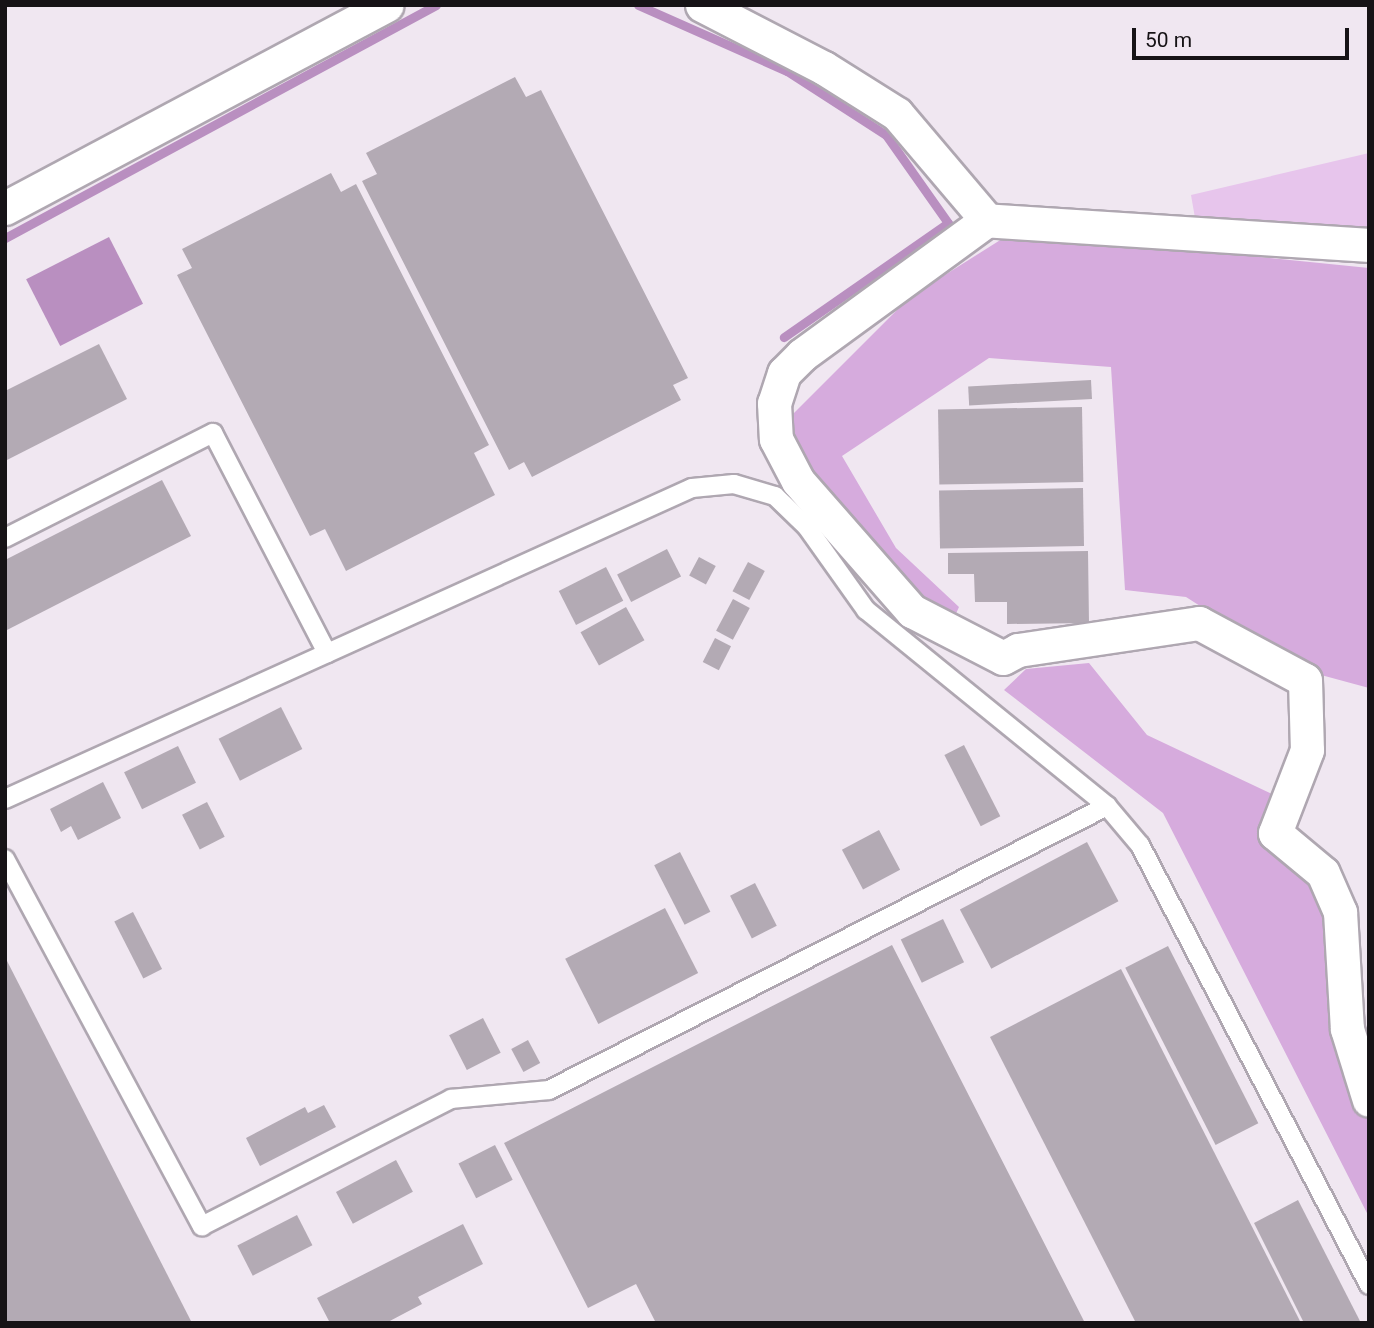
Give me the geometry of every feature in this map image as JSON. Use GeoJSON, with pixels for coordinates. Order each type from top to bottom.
{"type":"FeatureCollection","features":[{"type":"Feature","properties":{"kind":"street"},"geometry":{"type":"LineString","coordinates":[[5,208],[386,5]]}},
{"type":"Feature","properties":{"kind":"street"},"geometry":{"type":"LineString","coordinates":[[702,5],[824,68],[897,114],[987,220]]}},
{"type":"Feature","properties":{"kind":"street"},"geometry":{"type":"LineString","coordinates":[[1369,245],[987,220],[783,373],[774,402],[776,439],[798,481],[912,611],[1003,658],[1018,650],[1199,623],[1305,680],[1307,750],[1275,833],[1323,873],[1340,912],[1348,1029],[1369,1100]]}},
{"type":"Feature","properties":{"kind":"lane"},"geometry":{"type":"LineString","coordinates":[[5,538],[213,433],[327,653]]}},
{"type":"Feature","properties":{"kind":"lane"},"geometry":{"type":"LineString","coordinates":[[5,799],[692,488],[734,484],[775,496],[807,527],[866,610],[1107,806],[1140,845],[1369,1285]]}},
{"type":"Feature","properties":{"kind":"lane"},"geometry":{"type":"LineString","coordinates":[[5,859],[202,1226],[452,1099],[550,1090],[1107,806]]}},
{"type":"Feature","properties":{"kind":"shaded area"},"geometry":{"type":"Polygon","coordinates":[[[1369,153],[1369,234],[1195,218],[1191,195],[1369,153]]]}},
{"type":"Feature","properties":{"kind":"shaded area"},"geometry":{"type":"Polygon","coordinates":[[[1013,232],[1369,268],[1369,688],[1299,669],[1186,597],[1125,590],[1111,367],[989,358],[842,456],[896,548],[959,607],[954,618],[917,604],[798,461],[788,419],[910,297],[1013,232]]]}},
{"type":"Feature","properties":{"kind":"shaded area"},"geometry":{"type":"Polygon","coordinates":[[[109,237],[143,304],[60,346],[26,279],[109,237]]]}},
{"type":"Feature","properties":{"kind":"shaded area"},"geometry":{"type":"Polygon","coordinates":[[[1089,663],[1147,735],[1274,795],[1320,882],[1340,1044],[1369,1118],[1369,1217],[1163,813],[1004,690],[1026,669],[1089,663]]]}},
{"type":"Feature","properties":{"kind":"building"},"geometry":{"type":"Polygon","coordinates":[[[515,77],[526,97],[541,90],[688,378],[673,385],[681,400],[532,477],[524,462],[509,470],[362,181],[377,174],[366,153],[515,77]]]}},
{"type":"Feature","properties":{"kind":"building"},"geometry":{"type":"Polygon","coordinates":[[[331,173],[341,192],[356,184],[489,445],[474,453],[495,495],[346,571],[325,529],[310,536],[177,275],[192,268],[182,249],[331,173]]]}},
{"type":"Feature","properties":{"kind":"building"},"geometry":{"type":"Polygon","coordinates":[[[99,344],[127,399],[5,461],[5,391],[99,344]]]}},
{"type":"Feature","properties":{"kind":"building"},"geometry":{"type":"Polygon","coordinates":[[[1091,380],[1092,399],[969,405],[968,386],[1091,380]]]}},
{"type":"Feature","properties":{"kind":"building"},"geometry":{"type":"Polygon","coordinates":[[[1082,407],[1083,482],[939,485],[938,410],[1082,407]]]}},
{"type":"Feature","properties":{"kind":"building"},"geometry":{"type":"Polygon","coordinates":[[[162,480],[191,536],[5,631],[5,560],[162,480]]]}},
{"type":"Feature","properties":{"kind":"building"},"geometry":{"type":"Polygon","coordinates":[[[1083,488],[1084,546],[940,549],[939,491],[1083,488]]]}},
{"type":"Feature","properties":{"kind":"building"},"geometry":{"type":"Polygon","coordinates":[[[667,549],[681,577],[631,602],[617,574],[667,549]]]}},
{"type":"Feature","properties":{"kind":"building"},"geometry":{"type":"Polygon","coordinates":[[[1088,551],[1089,623],[1007,624],[1007,602],[975,602],[974,574],[948,574],[948,553],[1088,551]]]}},
{"type":"Feature","properties":{"kind":"building"},"geometry":{"type":"Polygon","coordinates":[[[699,557],[716,566],[706,584],[689,576],[699,557]]]}},
{"type":"Feature","properties":{"kind":"building"},"geometry":{"type":"Polygon","coordinates":[[[748,562],[765,571],[749,600],[733,591],[748,562]]]}},
{"type":"Feature","properties":{"kind":"building"},"geometry":{"type":"Polygon","coordinates":[[[606,567],[623,601],[576,625],[559,591],[606,567]]]}},
{"type":"Feature","properties":{"kind":"building"},"geometry":{"type":"Polygon","coordinates":[[[733,599],[750,608],[733,640],[716,631],[733,599]]]}},
{"type":"Feature","properties":{"kind":"building"},"geometry":{"type":"Polygon","coordinates":[[[626,607],[644,640],[599,665],[581,632],[626,607]]]}},
{"type":"Feature","properties":{"kind":"building"},"geometry":{"type":"Polygon","coordinates":[[[715,638],[731,646],[719,670],[703,662],[715,638]]]}},
{"type":"Feature","properties":{"kind":"building"},"geometry":{"type":"Polygon","coordinates":[[[281,707],[302,749],[240,781],[219,739],[281,707]]]}},
{"type":"Feature","properties":{"kind":"building"},"geometry":{"type":"Polygon","coordinates":[[[964,745],[1000,816],[981,826],[944,755],[964,745]]]}},
{"type":"Feature","properties":{"kind":"building"},"geometry":{"type":"Polygon","coordinates":[[[178,746],[196,783],[142,809],[124,772],[178,746]]]}},
{"type":"Feature","properties":{"kind":"building"},"geometry":{"type":"Polygon","coordinates":[[[103,782],[121,818],[78,840],[71,826],[61,832],[50,809],[103,782]]]}},
{"type":"Feature","properties":{"kind":"building"},"geometry":{"type":"Polygon","coordinates":[[[207,802],[225,837],[200,849],[182,815],[207,802]]]}},
{"type":"Feature","properties":{"kind":"building"},"geometry":{"type":"Polygon","coordinates":[[[879,830],[900,870],[863,889],[842,850],[879,830]]]}},
{"type":"Feature","properties":{"kind":"building"},"geometry":{"type":"Polygon","coordinates":[[[1087,842],[1118,901],[991,969],[960,910],[1087,842]]]}},
{"type":"Feature","properties":{"kind":"building"},"geometry":{"type":"Polygon","coordinates":[[[680,852],[710,912],[685,925],[654,865],[680,852]]]}},
{"type":"Feature","properties":{"kind":"building"},"geometry":{"type":"Polygon","coordinates":[[[755,883],[777,926],[752,938],[730,896],[755,883]]]}},
{"type":"Feature","properties":{"kind":"building"},"geometry":{"type":"Polygon","coordinates":[[[665,908],[698,973],[598,1024],[565,959],[665,908]]]}},
{"type":"Feature","properties":{"kind":"building"},"geometry":{"type":"Polygon","coordinates":[[[133,912],[162,969],[143,979],[114,922],[133,912]]]}},
{"type":"Feature","properties":{"kind":"building"},"geometry":{"type":"Polygon","coordinates":[[[943,919],[964,962],[922,983],[901,940],[943,919]]]}},
{"type":"Feature","properties":{"kind":"building"},"geometry":{"type":"Polygon","coordinates":[[[892,945],[1085,1323],[656,1323],[636,1284],[588,1308],[504,1143],[892,945]]]}},
{"type":"Feature","properties":{"kind":"building"},"geometry":{"type":"Polygon","coordinates":[[[1168,946],[1258,1123],[1216,1145],[1125,968],[1168,946]]]}},
{"type":"Feature","properties":{"kind":"building"},"geometry":{"type":"Polygon","coordinates":[[[5,957],[192,1323],[5,1323],[5,957]]]}},
{"type":"Feature","properties":{"kind":"building"},"geometry":{"type":"Polygon","coordinates":[[[1121,969],[1301,1323],[1136,1323],[990,1037],[1121,969]]]}},
{"type":"Feature","properties":{"kind":"building"},"geometry":{"type":"Polygon","coordinates":[[[483,1018],[501,1053],[467,1070],[449,1035],[483,1018]]]}},
{"type":"Feature","properties":{"kind":"building"},"geometry":{"type":"Polygon","coordinates":[[[528,1040],[540,1063],[523,1072],[511,1049],[528,1040]]]}},
{"type":"Feature","properties":{"kind":"building"},"geometry":{"type":"Polygon","coordinates":[[[324,1105],[336,1127],[260,1166],[246,1138],[305,1107],[308,1113],[324,1105]]]}},
{"type":"Feature","properties":{"kind":"building"},"geometry":{"type":"Polygon","coordinates":[[[495,1145],[513,1180],[476,1198],[458,1164],[495,1145]]]}},
{"type":"Feature","properties":{"kind":"building"},"geometry":{"type":"Polygon","coordinates":[[[396,1160],[413,1192],[353,1224],[336,1192],[396,1160]]]}},
{"type":"Feature","properties":{"kind":"building"},"geometry":{"type":"Polygon","coordinates":[[[1298,1200],[1361,1323],[1304,1323],[1254,1223],[1298,1200]]]}},
{"type":"Feature","properties":{"kind":"building"},"geometry":{"type":"Polygon","coordinates":[[[297,1215],[312,1245],[253,1276],[237,1245],[297,1215]]]}},
{"type":"Feature","properties":{"kind":"building"},"geometry":{"type":"Polygon","coordinates":[[[463,1224],[483,1264],[418,1297],[422,1304],[386,1323],[330,1323],[317,1298],[463,1224]]]}},
{"type":"Feature","properties":{"kind":"waterway"},"geometry":{"type":"LineString","coordinates":[[5,238],[436,5]]}},
{"type":"Feature","properties":{"kind":"waterway"},"geometry":{"type":"LineString","coordinates":[[638,5],[787,71],[886,135],[948,223],[784,337]]}}]}
